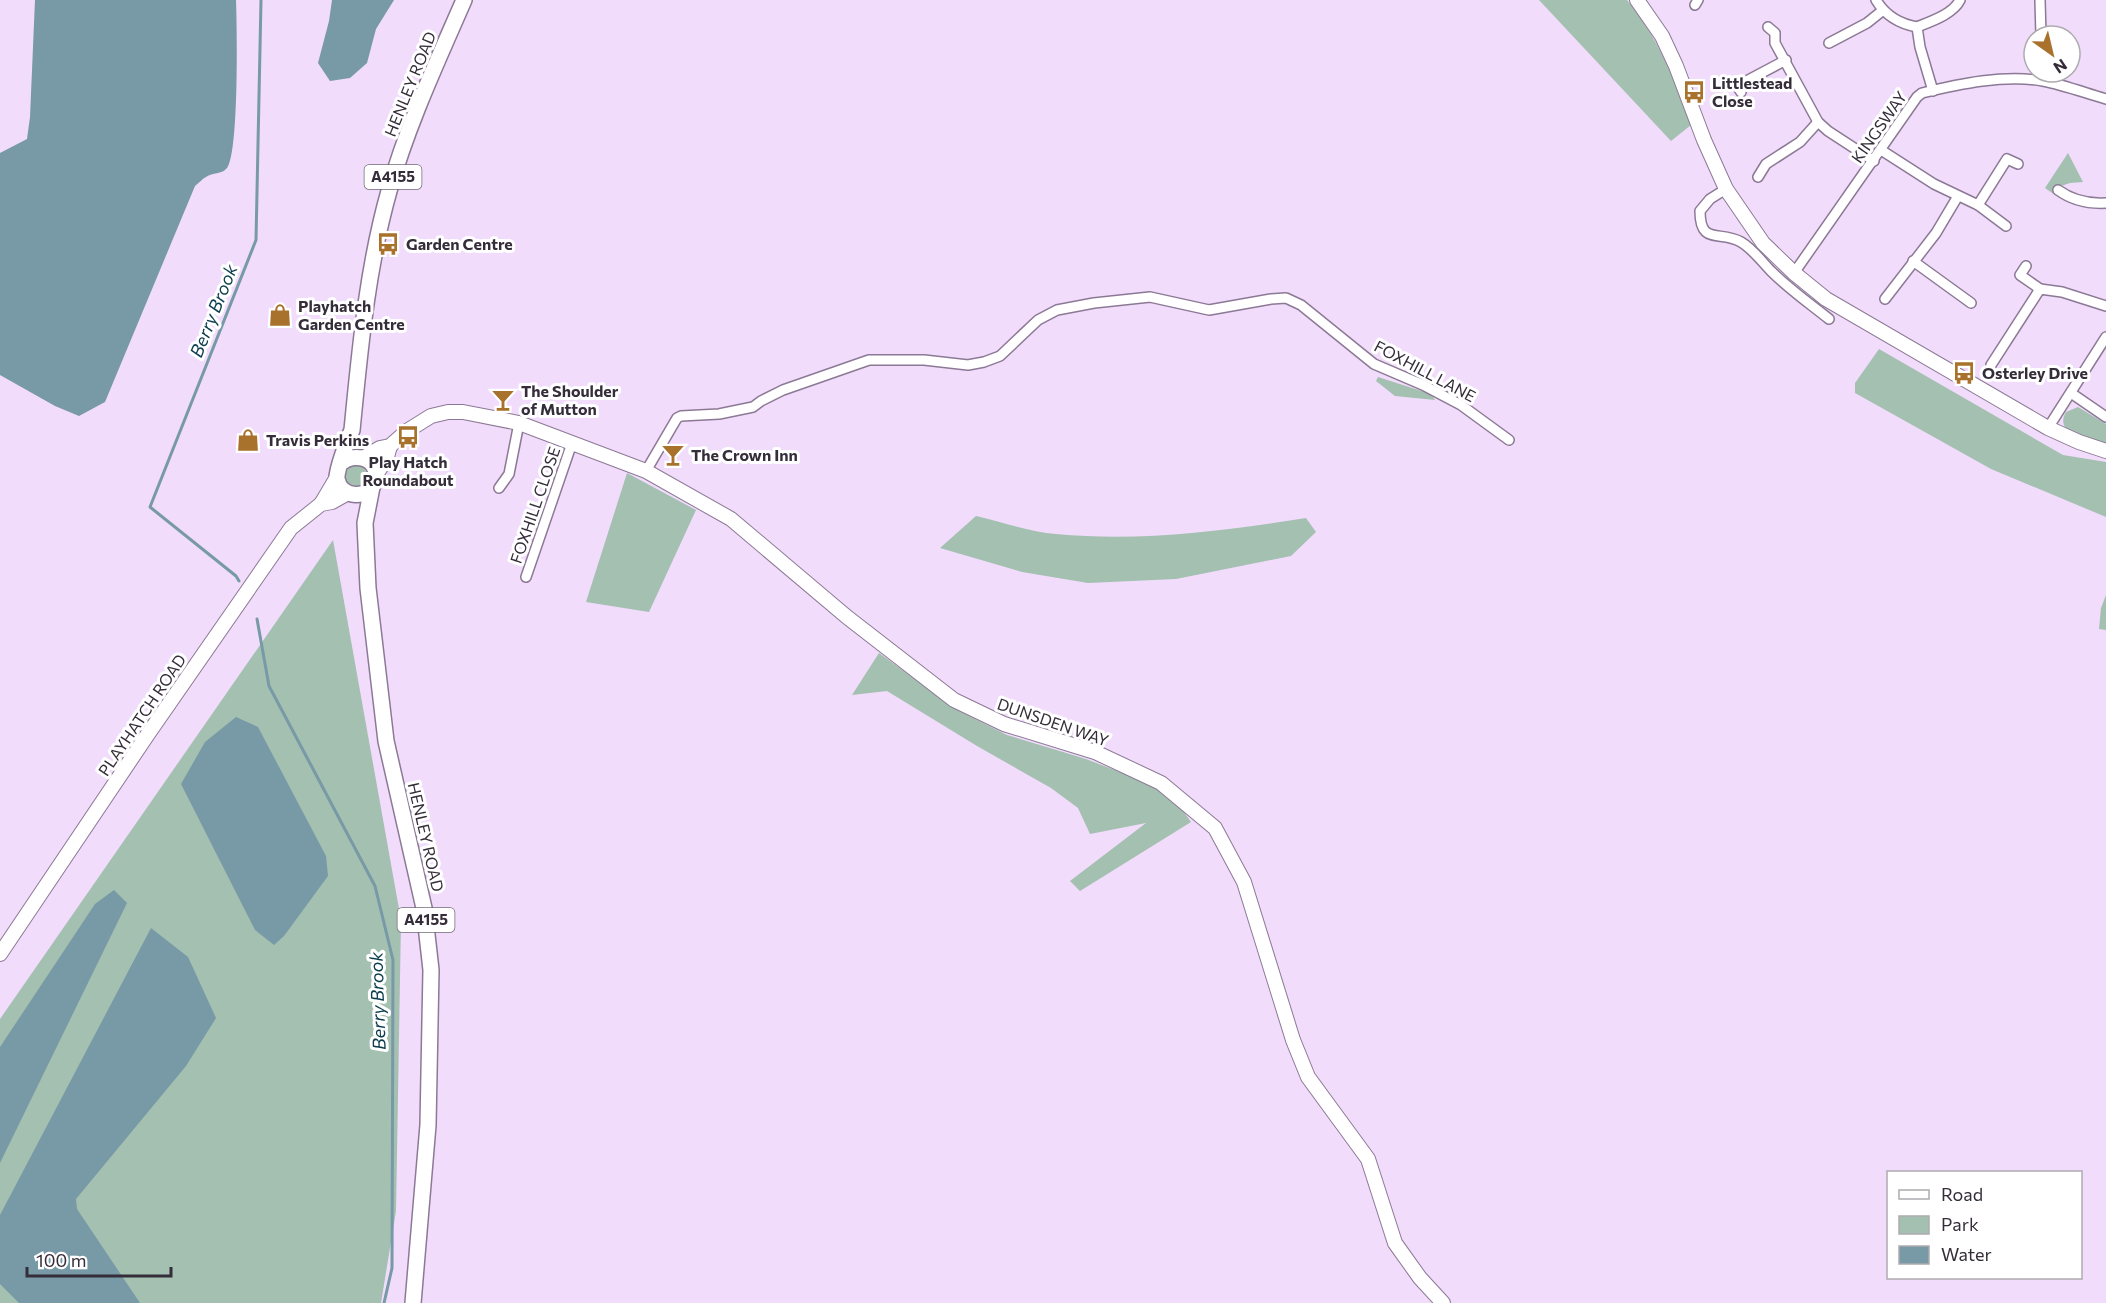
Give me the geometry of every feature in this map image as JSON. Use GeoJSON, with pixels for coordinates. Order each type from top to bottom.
{"type":"FeatureCollection","features":[{"type":"Feature","properties":{"kind":"main road","name":"HENLEY ROAD"},"geometry":{"type":"LineString","coordinates":[[339,470],[352,430],[371,266],[389,190],[404,146],[464,0]]}},
{"type":"Feature","properties":{"kind":"main road","name":"HENLEY ROAD"},"geometry":{"type":"LineString","coordinates":[[352,430],[362,457]]}},
{"type":"Feature","properties":{"kind":"main road"},"geometry":{"type":"LineString","coordinates":[[351,457],[362,457],[373,466],[374,481],[364,493],[349,494],[340,487],[339,470],[351,457]]}},
{"type":"Feature","properties":{"kind":"main road","name":"HENLEY ROAD"},"geometry":{"type":"LineString","coordinates":[[374,481],[365,523],[368,588],[386,741],[424,908],[430,952],[431,1043],[428,1114],[413,1303]]}},
{"type":"Feature","properties":{"kind":"main road","name":"HENLEY ROAD"},"geometry":{"type":"LineString","coordinates":[[349,494],[365,523]]}},
{"type":"Feature","properties":{"kind":"street"},"geometry":{"type":"LineString","coordinates":[[1637,0],[1662,36],[1726,189],[1762,243],[1826,299],[2048,428],[2106,451]]}},
{"type":"Feature","properties":{"kind":"street"},"geometry":{"type":"LineString","coordinates":[[1876,0],[1882,11],[1906,25],[1917,27],[1935,20],[1957,6],[1960,0]]}},
{"type":"Feature","properties":{"kind":"street"},"geometry":{"type":"LineString","coordinates":[[2040,0],[2041,24]]}},
{"type":"Feature","properties":{"kind":"street"},"geometry":{"type":"LineString","coordinates":[[1829,43],[1837,32],[1867,23],[1882,11]]}},
{"type":"Feature","properties":{"kind":"street"},"geometry":{"type":"LineString","coordinates":[[1768,27],[1775,33],[1775,43],[1818,122],[1874,161]]}},
{"type":"Feature","properties":{"kind":"street"},"geometry":{"type":"LineString","coordinates":[[1917,27],[1920,47],[1933,91]]}},
{"type":"Feature","properties":{"kind":"street"},"geometry":{"type":"LineString","coordinates":[[1738,87],[1785,60]]}},
{"type":"Feature","properties":{"kind":"street","name":"KINGSWAY"},"geometry":{"type":"LineString","coordinates":[[1794,273],[1917,97],[1922,93],[1975,82],[2022,80]]}},
{"type":"Feature","properties":{"kind":"street","name":"KINGSWAY"},"geometry":{"type":"LineString","coordinates":[[2063,84],[2106,99]]}},
{"type":"Feature","properties":{"kind":"street"},"geometry":{"type":"LineString","coordinates":[[1758,177],[1766,164],[1800,142],[1818,122]]}},
{"type":"Feature","properties":{"kind":"street"},"geometry":{"type":"LineString","coordinates":[[1881,150],[1934,184],[1978,205],[2006,226]]}},
{"type":"Feature","properties":{"kind":"street"},"geometry":{"type":"LineString","coordinates":[[1978,205],[2009,157],[2018,164]]}},
{"type":"Feature","properties":{"kind":"street"},"geometry":{"type":"LineString","coordinates":[[1726,189],[1710,199],[1700,211],[1700,224],[1703,230],[1709,235],[1740,242],[1823,317]]}},
{"type":"Feature","properties":{"kind":"street"},"geometry":{"type":"LineString","coordinates":[[2058,190],[2069,192],[2088,204],[2106,204]]}},
{"type":"Feature","properties":{"kind":"street"},"geometry":{"type":"LineString","coordinates":[[1885,299],[1936,232],[1958,196]]}},
{"type":"Feature","properties":{"kind":"street"},"geometry":{"type":"LineString","coordinates":[[1913,261],[1967,301],[1959,309]]}},
{"type":"Feature","properties":{"kind":"street"},"geometry":{"type":"LineString","coordinates":[[2026,266],[2017,273],[2040,289],[2062,292],[2106,306]]}},
{"type":"Feature","properties":{"kind":"street"},"geometry":{"type":"LineString","coordinates":[[1991,365],[2040,289]]}},
{"type":"Feature","properties":{"kind":"street","name":"FOXHILL LANE"},"geometry":{"type":"LineString","coordinates":[[646,471],[677,418],[681,416],[719,414],[753,407],[783,390],[869,360],[924,360],[968,364],[984,362],[1000,356],[1046,314],[1094,303],[1150,297],[1209,310],[1286,298],[1301,305],[1374,364],[1423,385],[1461,405],[1509,440]]}},
{"type":"Feature","properties":{"kind":"street"},"geometry":{"type":"LineString","coordinates":[[2048,428],[2106,337]]}},
{"type":"Feature","properties":{"kind":"street"},"geometry":{"type":"LineString","coordinates":[[2071,393],[2106,417]]}},
{"type":"Feature","properties":{"kind":"street","name":"DUNSDEN WAY"},"geometry":{"type":"LineString","coordinates":[[362,457],[390,446],[423,420],[448,412],[477,414],[519,423],[646,471],[731,519],[847,617],[954,700],[1004,724],[1095,752],[1161,783],[1215,828],[1244,882],[1293,1040],[1308,1077],[1368,1159],[1395,1243],[1420,1278],[1443,1303]]}},
{"type":"Feature","properties":{"kind":"street"},"geometry":{"type":"LineString","coordinates":[[499,488],[509,474],[519,423]]}},
{"type":"Feature","properties":{"kind":"street","name":"FOXHILL CLOSE"},"geometry":{"type":"LineString","coordinates":[[526,577],[572,443]]}},
{"type":"Feature","properties":{"kind":"street","name":"DUNSDEN WAY"},"geometry":{"type":"LineString","coordinates":[[374,481],[387,457],[390,446]]}},
{"type":"Feature","properties":{"kind":"street","name":"PLAYHATCH ROAD"},"geometry":{"type":"LineString","coordinates":[[0,954],[278,545],[298,521],[321,504],[339,470]]}},
{"type":"Feature","properties":{"kind":"street","name":"PLAYHATCH ROAD"},"geometry":{"type":"LineString","coordinates":[[321,504],[332,502],[349,494]]}},
{"type":"Feature","properties":{"kind":"green space"},"geometry":{"type":"Polygon","coordinates":[[[1539,0],[1627,0],[1656,44],[1672,76],[1691,125],[1671,141],[1539,0]]]}},
{"type":"Feature","properties":{"kind":"green space"},"geometry":{"type":"Polygon","coordinates":[[[2068,153],[2083,182],[2061,186],[2055,195],[2045,188],[2068,153]]]}},
{"type":"Feature","properties":{"kind":"green space"},"geometry":{"type":"Polygon","coordinates":[[[1879,349],[2063,455],[2106,462],[2106,517],[1991,469],[1855,393],[1855,383],[1879,349]]]}},
{"type":"Feature","properties":{"kind":"green space"},"geometry":{"type":"Polygon","coordinates":[[[1378,377],[1431,394],[1435,400],[1395,396],[1376,381],[1378,377]]]}},
{"type":"Feature","properties":{"kind":"green space"},"geometry":{"type":"Polygon","coordinates":[[[2078,407],[2106,424],[2106,446],[2066,429],[2063,422],[2066,412],[2078,407]]]}},
{"type":"Feature","properties":{"kind":"green space"},"geometry":{"type":"Polygon","coordinates":[[[356,465],[364,468],[367,476],[364,484],[356,487],[348,484],[345,476],[348,468],[356,465]]]}},
{"type":"Feature","properties":{"kind":"green space"},"geometry":{"type":"Polygon","coordinates":[[[627,473],[696,510],[649,612],[586,602],[627,473]]]}},
{"type":"Feature","properties":{"kind":"green space"},"geometry":{"type":"Polygon","coordinates":[[[976,516],[1036,531],[1088,536],[1182,534],[1306,518],[1316,532],[1291,556],[1176,579],[1088,583],[1022,572],[940,548],[976,516]]]}},
{"type":"Feature","properties":{"kind":"green space"},"geometry":{"type":"Polygon","coordinates":[[[333,540],[401,920],[396,1211],[381,1303],[0,1303],[0,1019],[333,540]]]}},
{"type":"Feature","properties":{"kind":"green space"},"geometry":{"type":"Polygon","coordinates":[[[2106,595],[2106,630],[2099,629],[2101,608],[2106,595]]]}},
{"type":"Feature","properties":{"kind":"green space"},"geometry":{"type":"Polygon","coordinates":[[[879,653],[957,710],[1007,735],[1086,759],[1169,791],[1191,822],[1080,891],[1070,881],[1146,823],[1090,834],[1078,808],[1051,788],[887,691],[852,695],[879,653]]]}},
{"type":"Feature","properties":{"kind":"water"},"geometry":{"type":"Polygon","coordinates":[[[35,0],[236,0],[237,60],[234,139],[227,168],[222,172],[209,175],[195,186],[105,402],[79,416],[55,406],[0,375],[0,153],[27,139],[35,0]]]}},
{"type":"Feature","properties":{"kind":"water"},"geometry":{"type":"Polygon","coordinates":[[[332,0],[394,0],[376,29],[367,63],[350,78],[330,81],[318,63],[332,0]]]}},
{"type":"Feature","properties":{"kind":"water"},"geometry":{"type":"Polygon","coordinates":[[[236,717],[258,727],[326,856],[328,876],[284,936],[274,945],[255,930],[181,784],[205,742],[236,717]]]}},
{"type":"Feature","properties":{"kind":"water"},"geometry":{"type":"Polygon","coordinates":[[[114,890],[127,903],[0,1163],[0,1047],[95,904],[114,890]]]}},
{"type":"Feature","properties":{"kind":"water"},"geometry":{"type":"Polygon","coordinates":[[[151,928],[188,957],[216,1018],[186,1066],[76,1199],[77,1209],[140,1303],[19,1303],[0,1284],[0,1215],[151,928]]]}},
{"type":"Feature","properties":{"kind":"waterway","name":"Berry Brook"},"geometry":{"type":"LineString","coordinates":[[239,581],[236,576],[150,507],[256,240],[261,0]]}},
{"type":"Feature","properties":{"kind":"waterway","name":"Berry Brook"},"geometry":{"type":"LineString","coordinates":[[257,619],[269,686],[375,886],[393,960],[392,1268],[384,1303]]}},
{"type":"Feature","properties":{"kind":"place","name":"Littlestead Close"},"geometry":{"type":"Point","coordinates":[1694,92]}},
{"type":"Feature","properties":{"kind":"place","name":"Garden Centre"},"geometry":{"type":"Point","coordinates":[388,244]}},
{"type":"Feature","properties":{"kind":"place","name":"Playhatch Garden Centre"},"geometry":{"type":"Point","coordinates":[280,315]}},
{"type":"Feature","properties":{"kind":"place","name":"Osterley Drive"},"geometry":{"type":"Point","coordinates":[1964,373]}},
{"type":"Feature","properties":{"kind":"place","name":"The Shoulder of Mutton"},"geometry":{"type":"Point","coordinates":[503,400]}},
{"type":"Feature","properties":{"kind":"place","name":"Play Hatch Roundabout"},"geometry":{"type":"Point","coordinates":[408,437]}},
{"type":"Feature","properties":{"kind":"place","name":"Travis Perkins"},"geometry":{"type":"Point","coordinates":[248,440]}},
{"type":"Feature","properties":{"kind":"place","name":"The Crown Inn"},"geometry":{"type":"Point","coordinates":[673,455]}}]}
